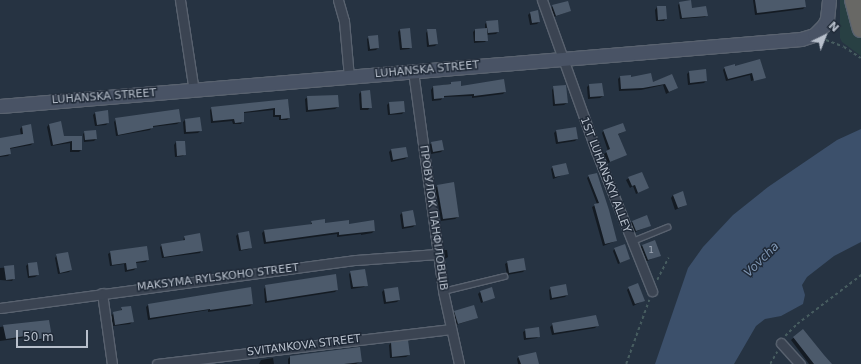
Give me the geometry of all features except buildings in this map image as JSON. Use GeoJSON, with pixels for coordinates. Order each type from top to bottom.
{"type":"FeatureCollection","features":[{"type":"Feature","properties":{"kind":"highway"},"geometry":{"type":"LineString","coordinates":[[853,0],[861,29]]}},
{"type":"Feature","properties":{"kind":"main road","name":"LUHANSKA STREET"},"geometry":{"type":"LineString","coordinates":[[0,106],[194,91],[562,58],[793,40],[810,36],[820,30],[827,19],[829,0]]}},
{"type":"Feature","properties":{"kind":"street"},"geometry":{"type":"LineString","coordinates":[[180,0],[194,91]]}},
{"type":"Feature","properties":{"kind":"street"},"geometry":{"type":"LineString","coordinates":[[338,0],[344,21],[349,77]]}},
{"type":"Feature","properties":{"kind":"street","name":"1ST LUHANSKYI ALLEY"},"geometry":{"type":"LineString","coordinates":[[542,0],[630,241],[652,291]]}},
{"type":"Feature","properties":{"kind":"street","name":"ПРОВУЛОК ПАНФІЛОВЦІВ"},"geometry":{"type":"LineString","coordinates":[[413,71],[437,254],[443,291],[459,364]]}},
{"type":"Feature","properties":{"kind":"street","name":"MAKSYMA RYLSKOHO STREET"},"geometry":{"type":"LineString","coordinates":[[0,308],[102,293],[356,260],[437,254]]}},
{"type":"Feature","properties":{"kind":"street"},"geometry":{"type":"LineString","coordinates":[[102,293],[112,364]]}},
{"type":"Feature","properties":{"kind":"street","name":"SVITANKOVA STREET"},"geometry":{"type":"LineString","coordinates":[[157,364],[451,329]]}},
{"type":"Feature","properties":{"kind":"street"},"geometry":{"type":"LineString","coordinates":[[781,343],[800,364]]}},
{"type":"Feature","properties":{"kind":"lane"},"geometry":{"type":"LineString","coordinates":[[630,241],[667,227]]}},
{"type":"Feature","properties":{"kind":"lane"},"geometry":{"type":"LineString","coordinates":[[443,291],[504,276]]}},
{"type":"Feature","properties":{"kind":"path"},"geometry":{"type":"LineString","coordinates":[[810,36],[830,41],[861,58]]}},
{"type":"Feature","properties":{"kind":"path"},"geometry":{"type":"LineString","coordinates":[[626,364],[652,291],[668,258]]}},
{"type":"Feature","properties":{"kind":"path"},"geometry":{"type":"LineString","coordinates":[[770,364],[781,343],[797,324],[861,275]]}},
{"type":"Feature","properties":{"kind":"green space"},"geometry":{"type":"Polygon","coordinates":[[[840,0],[849,0],[861,32],[861,56],[842,42],[840,38],[840,0]]]}},
{"type":"Feature","properties":{"kind":"water","name":"Vovcha"},"geometry":{"type":"Polygon","coordinates":[[[861,129],[861,242],[834,256],[807,277],[802,285],[805,295],[803,304],[781,316],[765,319],[756,326],[734,364],[655,364],[688,268],[703,247],[733,215],[768,187],[837,140],[861,129]]]}}]}
